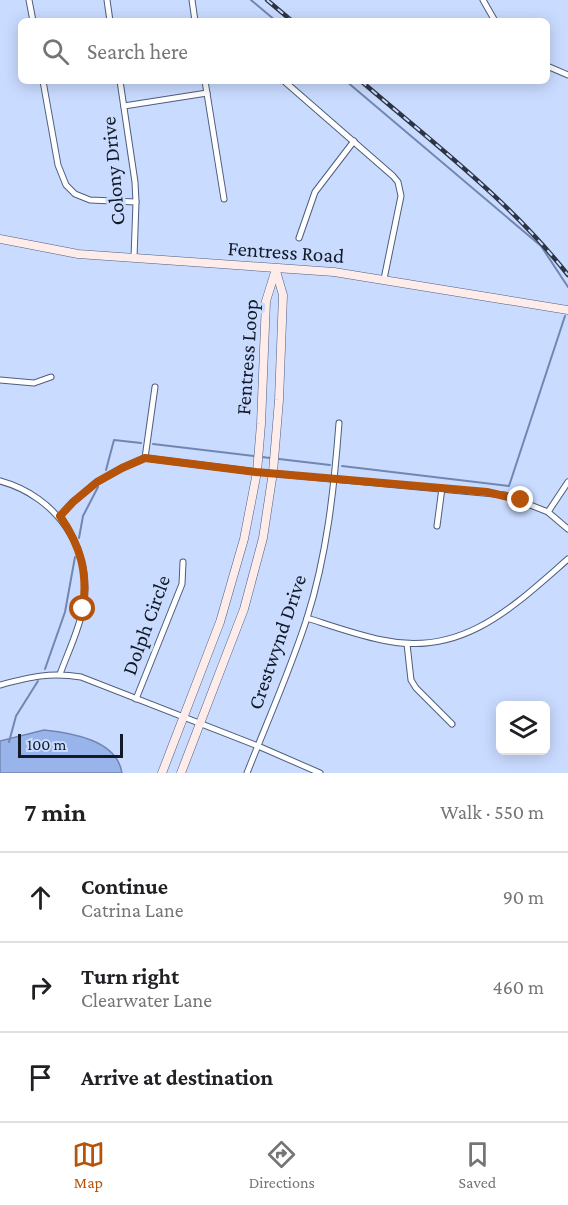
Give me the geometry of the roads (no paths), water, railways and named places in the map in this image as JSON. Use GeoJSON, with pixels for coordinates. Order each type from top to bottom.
{"type":"FeatureCollection","features":[{"type":"Feature","properties":{"kind":"street"},"geometry":{"type":"LineString","coordinates":[[29,0],[32,18]]}},
{"type":"Feature","properties":{"kind":"street"},"geometry":{"type":"LineString","coordinates":[[107,0],[110,18]]}},
{"type":"Feature","properties":{"kind":"street"},"geometry":{"type":"LineString","coordinates":[[192,0],[195,18]]}},
{"type":"Feature","properties":{"kind":"street"},"geometry":{"type":"LineString","coordinates":[[483,0],[493,18]]}},
{"type":"Feature","properties":{"kind":"street"},"geometry":{"type":"LineString","coordinates":[[550,67],[568,75]]}},
{"type":"Feature","properties":{"kind":"street"},"geometry":{"type":"LineString","coordinates":[[44,84],[58,165],[66,186],[75,194],[90,200],[136,202]]}},
{"type":"Feature","properties":{"kind":"street","name":"Colony Drive"},"geometry":{"type":"LineString","coordinates":[[120,84],[136,202],[134,258]]}},
{"type":"Feature","properties":{"kind":"street"},"geometry":{"type":"LineString","coordinates":[[206,84],[224,199]]}},
{"type":"Feature","properties":{"kind":"street"},"geometry":{"type":"LineString","coordinates":[[288,84],[393,176],[400,189],[384,279]]}},
{"type":"Feature","properties":{"kind":"street"},"geometry":{"type":"LineString","coordinates":[[124,106],[207,93]]}},
{"type":"Feature","properties":{"kind":"street"},"geometry":{"type":"LineString","coordinates":[[299,238],[315,192],[354,141]]}},
{"type":"Feature","properties":{"kind":"street","name":"Fentress Road"},"geometry":{"type":"LineString","coordinates":[[0,239],[67,253],[334,272],[568,310]]}},
{"type":"Feature","properties":{"kind":"street","name":"Fentress Loop"},"geometry":{"type":"LineString","coordinates":[[162,773],[220,622],[244,539],[256,472],[261,424],[267,301],[276,269]]}},
{"type":"Feature","properties":{"kind":"street","name":"Fentress Loop"},"geometry":{"type":"LineString","coordinates":[[181,773],[244,609],[263,538],[273,472],[279,400],[283,295],[276,269]]}},
{"type":"Feature","properties":{"kind":"street"},"geometry":{"type":"LineString","coordinates":[[0,380],[34,383],[51,377]]}},
{"type":"Feature","properties":{"kind":"street"},"geometry":{"type":"LineString","coordinates":[[145,458],[155,387]]}},
{"type":"Feature","properties":{"kind":"street","name":"Crestwynd Drive"},"geometry":{"type":"LineString","coordinates":[[247,773],[307,618],[326,540],[335,477],[339,423]]}},
{"type":"Feature","properties":{"kind":"street"},"geometry":{"type":"LineString","coordinates":[[60,516],[97,482],[145,458],[256,472],[335,477],[505,495],[548,512],[568,529]]}},
{"type":"Feature","properties":{"kind":"street"},"geometry":{"type":"LineString","coordinates":[[0,481],[36,495],[60,516],[75,541],[83,564],[85,592],[78,627],[60,674]]}},
{"type":"Feature","properties":{"kind":"street"},"geometry":{"type":"LineString","coordinates":[[548,512],[568,482]]}},
{"type":"Feature","properties":{"kind":"street"},"geometry":{"type":"LineString","coordinates":[[437,526],[442,488]]}},
{"type":"Feature","properties":{"kind":"street"},"geometry":{"type":"LineString","coordinates":[[307,618],[382,640],[407,644],[449,639],[463,635],[496,619],[568,560]]}},
{"type":"Feature","properties":{"kind":"street","name":"Dolph Circle"},"geometry":{"type":"LineString","coordinates":[[136,699],[182,584],[183,562]]}},
{"type":"Feature","properties":{"kind":"street"},"geometry":{"type":"LineString","coordinates":[[407,644],[411,680],[452,724]]}},
{"type":"Feature","properties":{"kind":"street"},"geometry":{"type":"LineString","coordinates":[[0,685],[33,676],[60,674],[81,677],[258,746],[320,773]]}},
{"type":"Feature","properties":{"kind":"water"},"geometry":{"type":"Polygon","coordinates":[[[44,730],[80,736],[103,746],[112,753],[122,773],[0,773],[0,741],[44,730]]]}},
{"type":"Feature","properties":{"kind":"waterway"},"geometry":{"type":"LineString","coordinates":[[251,0],[272,18]]}},
{"type":"Feature","properties":{"kind":"waterway"},"geometry":{"type":"LineString","coordinates":[[350,84],[541,246],[568,287]]}},
{"type":"Feature","properties":{"kind":"waterway"},"geometry":{"type":"LineString","coordinates":[[342,466],[509,486],[565,316]]}},
{"type":"Feature","properties":{"kind":"waterway"},"geometry":{"type":"LineString","coordinates":[[106,470],[114,440],[141,443]]}},
{"type":"Feature","properties":{"kind":"waterway"},"geometry":{"type":"LineString","coordinates":[[153,444],[254,456]]}},
{"type":"Feature","properties":{"kind":"waterway"},"geometry":{"type":"LineString","coordinates":[[262,457],[270,458]]}},
{"type":"Feature","properties":{"kind":"waterway"},"geometry":{"type":"LineString","coordinates":[[279,459],[330,465]]}},
{"type":"Feature","properties":{"kind":"waterway"},"geometry":{"type":"LineString","coordinates":[[79,538],[83,516],[98,487]]}},
{"type":"Feature","properties":{"kind":"waterway"},"geometry":{"type":"LineString","coordinates":[[45,669],[65,612],[75,557]]}},
{"type":"Feature","properties":{"kind":"waterway"},"geometry":{"type":"LineString","coordinates":[[9,742],[16,716],[38,681]]}},
{"type":"Feature","properties":{"kind":"railway"},"geometry":{"type":"LineString","coordinates":[[267,0],[288,18]]}},
{"type":"Feature","properties":{"kind":"railway"},"geometry":{"type":"LineString","coordinates":[[365,84],[496,197],[568,275]]}}]}
